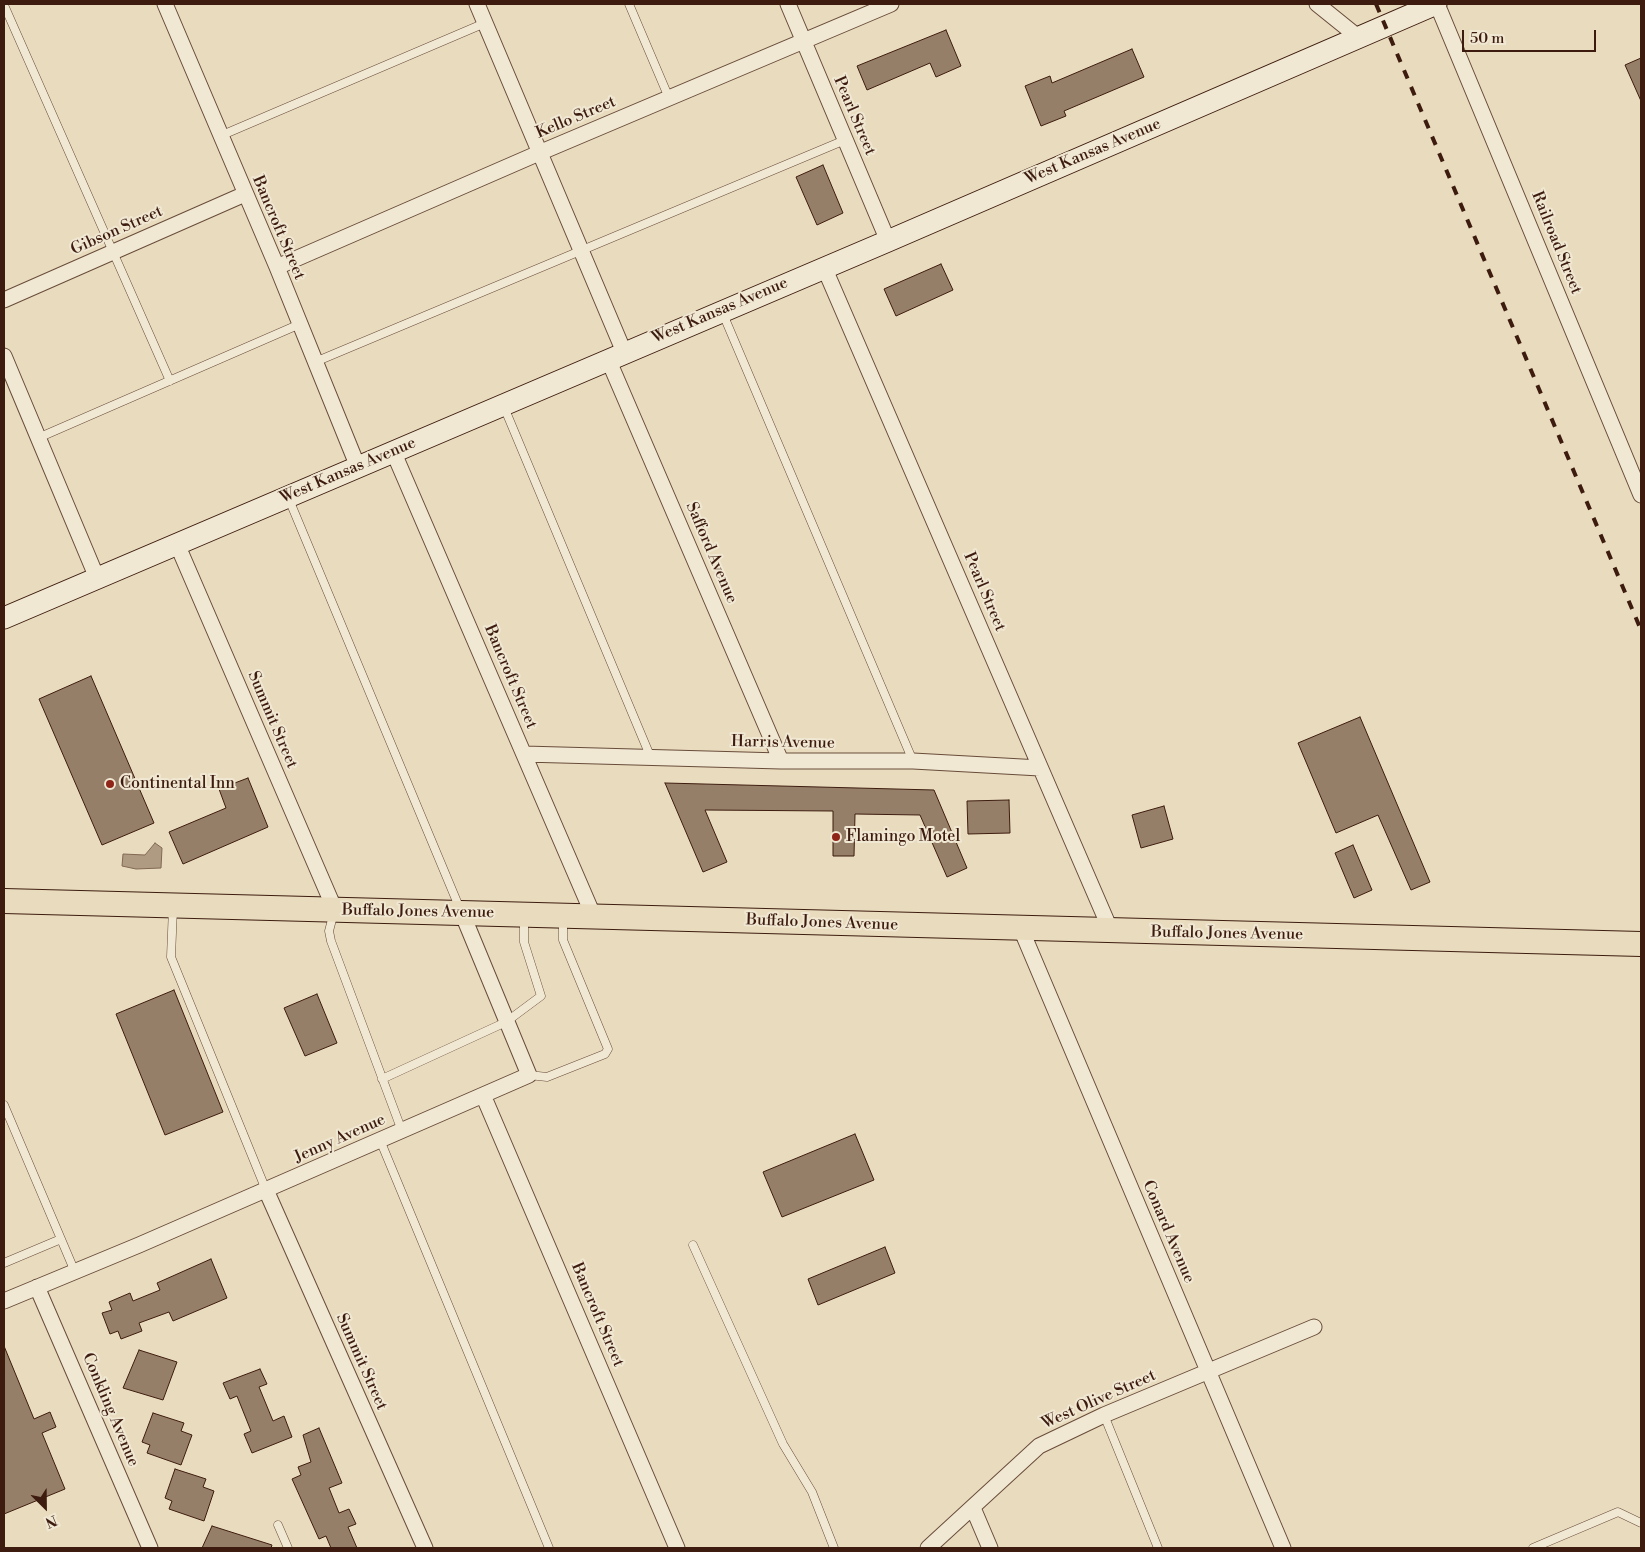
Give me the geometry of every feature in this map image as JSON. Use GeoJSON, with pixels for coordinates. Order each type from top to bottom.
{"type":"FeatureCollection","features":[{"type":"Feature","properties":{"kind":"main road","name":"Buffalo Jones Avenue"},"geometry":{"type":"LineString","coordinates":[[4,901],[1641,944]]}},
{"type":"Feature","properties":{"kind":"street","name":"Bancroft Street"},"geometry":{"type":"LineString","coordinates":[[164,4],[277,268],[358,467]]}},
{"type":"Feature","properties":{"kind":"street","name":"Safford Avenue"},"geometry":{"type":"LineString","coordinates":[[477,4],[581,251],[616,356],[781,761]]}},
{"type":"Feature","properties":{"kind":"street","name":"Pearl Street"},"geometry":{"type":"LineString","coordinates":[[788,4],[888,241]]}},
{"type":"Feature","properties":{"kind":"street","name":"Kello Street"},"geometry":{"type":"LineString","coordinates":[[277,268],[539,153],[890,4]]}},
{"type":"Feature","properties":{"kind":"street"},"geometry":{"type":"LineString","coordinates":[[1318,4],[1358,37]]}},
{"type":"Feature","properties":{"kind":"street","name":"West Kansas Avenue"},"geometry":{"type":"LineString","coordinates":[[4,618],[721,310],[888,241],[1437,4]]}},
{"type":"Feature","properties":{"kind":"street","name":"Railroad Street"},"geometry":{"type":"LineString","coordinates":[[1437,4],[1641,495]]}},
{"type":"Feature","properties":{"kind":"street","name":"Gibson Street"},"geometry":{"type":"LineString","coordinates":[[4,300],[244,194]]}},
{"type":"Feature","properties":{"kind":"street","name":"Pearl Street"},"geometry":{"type":"LineString","coordinates":[[824,267],[1111,931]]}},
{"type":"Feature","properties":{"kind":"street"},"geometry":{"type":"LineString","coordinates":[[4,356],[97,578]]}},
{"type":"Feature","properties":{"kind":"street","name":"Bancroft Street"},"geometry":{"type":"LineString","coordinates":[[393,451],[594,917]]}},
{"type":"Feature","properties":{"kind":"street","name":"Summit Street"},"geometry":{"type":"LineString","coordinates":[[177,544],[335,910]]}},
{"type":"Feature","properties":{"kind":"street","name":"Harris Avenue"},"geometry":{"type":"LineString","coordinates":[[524,754],[781,761],[912,761],[1040,768]]}},
{"type":"Feature","properties":{"kind":"street"},"geometry":{"type":"LineString","coordinates":[[462,913],[529,1075]]}},
{"type":"Feature","properties":{"kind":"street","name":"Conard Avenue"},"geometry":{"type":"LineString","coordinates":[[1022,929],[1283,1548]]}},
{"type":"Feature","properties":{"kind":"street","name":"Jenny Avenue"},"geometry":{"type":"LineString","coordinates":[[4,1301],[266,1190],[529,1075]]}},
{"type":"Feature","properties":{"kind":"street","name":"Bancroft Street"},"geometry":{"type":"LineString","coordinates":[[483,1095],[677,1548]]}},
{"type":"Feature","properties":{"kind":"street","name":"Summit Street"},"geometry":{"type":"LineString","coordinates":[[266,1190],[425,1548]]}},
{"type":"Feature","properties":{"kind":"street","name":"Conkling Avenue"},"geometry":{"type":"LineString","coordinates":[[37,1287],[150,1548]]}},
{"type":"Feature","properties":{"kind":"street","name":"West Olive Street"},"geometry":{"type":"LineString","coordinates":[[928,1548],[1039,1446],[1104,1415],[1314,1327]]}},
{"type":"Feature","properties":{"kind":"street"},"geometry":{"type":"LineString","coordinates":[[973,1508],[990,1548]]}},
{"type":"Feature","properties":{"kind":"lane"},"geometry":{"type":"LineString","coordinates":[[629,4],[669,98]]}},
{"type":"Feature","properties":{"kind":"lane"},"geometry":{"type":"LineString","coordinates":[[4,5],[170,381]]}},
{"type":"Feature","properties":{"kind":"lane"},"geometry":{"type":"LineString","coordinates":[[220,136],[485,23]]}},
{"type":"Feature","properties":{"kind":"lane"},"geometry":{"type":"LineString","coordinates":[[315,362],[845,140]]}},
{"type":"Feature","properties":{"kind":"lane"},"geometry":{"type":"LineString","coordinates":[[721,310],[912,761]]}},
{"type":"Feature","properties":{"kind":"lane"},"geometry":{"type":"LineString","coordinates":[[38,438],[300,324]]}},
{"type":"Feature","properties":{"kind":"lane"},"geometry":{"type":"LineString","coordinates":[[503,404],[651,758]]}},
{"type":"Feature","properties":{"kind":"lane"},"geometry":{"type":"LineString","coordinates":[[288,497],[462,913]]}},
{"type":"Feature","properties":{"kind":"lane"},"geometry":{"type":"LineString","coordinates":[[173,906],[171,957],[266,1190]]}},
{"type":"Feature","properties":{"kind":"lane"},"geometry":{"type":"LineString","coordinates":[[335,910],[328,931],[331,941],[402,1131]]}},
{"type":"Feature","properties":{"kind":"lane"},"geometry":{"type":"LineString","coordinates":[[382,1079],[506,1022],[541,996],[524,942],[524,915]]}},
{"type":"Feature","properties":{"kind":"lane"},"geometry":{"type":"LineString","coordinates":[[529,1075],[548,1077],[605,1054],[608,1049],[563,940],[562,916]]}},
{"type":"Feature","properties":{"kind":"lane"},"geometry":{"type":"LineString","coordinates":[[4,1105],[75,1272]]}},
{"type":"Feature","properties":{"kind":"lane"},"geometry":{"type":"LineString","coordinates":[[380,1140],[549,1548]]}},
{"type":"Feature","properties":{"kind":"lane"},"geometry":{"type":"LineString","coordinates":[[4,1263],[61,1238]]}},
{"type":"Feature","properties":{"kind":"lane"},"geometry":{"type":"LineString","coordinates":[[693,1244],[782,1444],[812,1492],[834,1548]]}},
{"type":"Feature","properties":{"kind":"lane"},"geometry":{"type":"LineString","coordinates":[[1104,1415],[1158,1548]]}},
{"type":"Feature","properties":{"kind":"lane"},"geometry":{"type":"LineString","coordinates":[[1533,1548],[1618,1512],[1641,1523]]}},
{"type":"Feature","properties":{"kind":"lane"},"geometry":{"type":"LineString","coordinates":[[278,1526],[288,1548]]}},
{"type":"Feature","properties":{"kind":"shaded area"},"geometry":{"type":"Polygon","coordinates":[[[155,843],[162,848],[161,868],[136,869],[122,866],[123,854],[145,855],[155,843]]]}},
{"type":"Feature","properties":{"kind":"building"},"geometry":{"type":"Polygon","coordinates":[[[946,30],[961,66],[936,77],[930,63],[867,90],[857,66],[946,30]]]}},
{"type":"Feature","properties":{"kind":"building"},"geometry":{"type":"Polygon","coordinates":[[[1132,49],[1144,77],[1064,111],[1066,116],[1041,126],[1025,86],[1050,76],[1052,83],[1132,49]]]}},
{"type":"Feature","properties":{"kind":"building"},"geometry":{"type":"Polygon","coordinates":[[[1641,58],[1641,101],[1625,65],[1641,58]]]}},
{"type":"Feature","properties":{"kind":"building"},"geometry":{"type":"Polygon","coordinates":[[[823,165],[843,213],[817,225],[796,177],[823,165]]]}},
{"type":"Feature","properties":{"kind":"building"},"geometry":{"type":"Polygon","coordinates":[[[941,264],[953,290],[896,316],[884,289],[941,264]]]}},
{"type":"Feature","properties":{"kind":"building"},"geometry":{"type":"Polygon","coordinates":[[[91,676],[154,823],[102,845],[39,699],[91,676]]]}},
{"type":"Feature","properties":{"kind":"building"},"geometry":{"type":"Polygon","coordinates":[[[1360,717],[1430,882],[1411,890],[1378,815],[1336,833],[1298,743],[1360,717]]]}},
{"type":"Feature","properties":{"kind":"building"},"geometry":{"type":"Polygon","coordinates":[[[248,778],[268,827],[183,864],[169,832],[226,808],[219,789],[248,778]]]}},
{"type":"Feature","properties":{"kind":"building"},"geometry":{"type":"Polygon","coordinates":[[[665,783],[934,790],[967,868],[947,877],[920,815],[855,814],[854,856],[833,856],[833,811],[705,810],[727,862],[703,872],[665,783]]]}},
{"type":"Feature","properties":{"kind":"building"},"geometry":{"type":"Polygon","coordinates":[[[1009,800],[1010,833],[968,834],[967,801],[1009,800]]]}},
{"type":"Feature","properties":{"kind":"building"},"geometry":{"type":"Polygon","coordinates":[[[1164,806],[1173,839],[1141,848],[1132,815],[1164,806]]]}},
{"type":"Feature","properties":{"kind":"building"},"geometry":{"type":"Polygon","coordinates":[[[1353,845],[1372,890],[1354,898],[1335,853],[1353,845]]]}},
{"type":"Feature","properties":{"kind":"building"},"geometry":{"type":"Polygon","coordinates":[[[174,990],[223,1112],[165,1135],[116,1014],[174,990]]]}},
{"type":"Feature","properties":{"kind":"building"},"geometry":{"type":"Polygon","coordinates":[[[317,994],[337,1043],[305,1056],[284,1008],[317,994]]]}},
{"type":"Feature","properties":{"kind":"building"},"geometry":{"type":"Polygon","coordinates":[[[855,1134],[874,1180],[782,1217],[763,1172],[855,1134]]]}},
{"type":"Feature","properties":{"kind":"building"},"geometry":{"type":"Polygon","coordinates":[[[885,1247],[895,1273],[818,1305],[808,1279],[885,1247]]]}},
{"type":"Feature","properties":{"kind":"building"},"geometry":{"type":"Polygon","coordinates":[[[211,1259],[227,1298],[173,1321],[169,1312],[139,1323],[142,1331],[121,1339],[118,1331],[110,1334],[102,1313],[112,1310],[109,1302],[130,1293],[133,1301],[160,1290],[157,1283],[211,1259]]]}},
{"type":"Feature","properties":{"kind":"building"},"geometry":{"type":"Polygon","coordinates":[[[4,1346],[34,1419],[50,1412],[56,1427],[42,1433],[65,1489],[4,1514],[4,1346]]]}},
{"type":"Feature","properties":{"kind":"building"},"geometry":{"type":"Polygon","coordinates":[[[139,1350],[177,1362],[163,1400],[123,1388],[139,1350]]]}},
{"type":"Feature","properties":{"kind":"building"},"geometry":{"type":"Polygon","coordinates":[[[260,1369],[267,1384],[259,1387],[273,1421],[284,1416],[292,1437],[252,1453],[244,1434],[251,1431],[237,1396],[230,1399],[223,1383],[260,1369]]]}},
{"type":"Feature","properties":{"kind":"building"},"geometry":{"type":"Polygon","coordinates":[[[153,1413],[184,1423],[181,1431],[192,1435],[181,1465],[147,1453],[150,1445],[142,1442],[153,1413]]]}},
{"type":"Feature","properties":{"kind":"building"},"geometry":{"type":"Polygon","coordinates":[[[319,1428],[342,1483],[329,1488],[339,1513],[349,1509],[356,1524],[348,1527],[357,1548],[331,1548],[326,1536],[319,1539],[292,1479],[301,1475],[298,1467],[311,1462],[303,1435],[319,1428]]]}},
{"type":"Feature","properties":{"kind":"building"},"geometry":{"type":"Polygon","coordinates":[[[175,1469],[206,1479],[203,1487],[214,1491],[204,1521],[169,1509],[172,1501],[165,1498],[175,1469]]]}},
{"type":"Feature","properties":{"kind":"building"},"geometry":{"type":"Polygon","coordinates":[[[212,1526],[272,1545],[271,1548],[202,1548],[212,1526]]]}},
{"type":"Feature","properties":{"kind":"railway"},"geometry":{"type":"LineString","coordinates":[[1376,4],[1641,630]]}},
{"type":"Feature","properties":{"kind":"place","name":"Continental Inn"},"geometry":{"type":"Point","coordinates":[110,784]}},
{"type":"Feature","properties":{"kind":"place","name":"Flamingo Motel"},"geometry":{"type":"Point","coordinates":[836,837]}}]}
